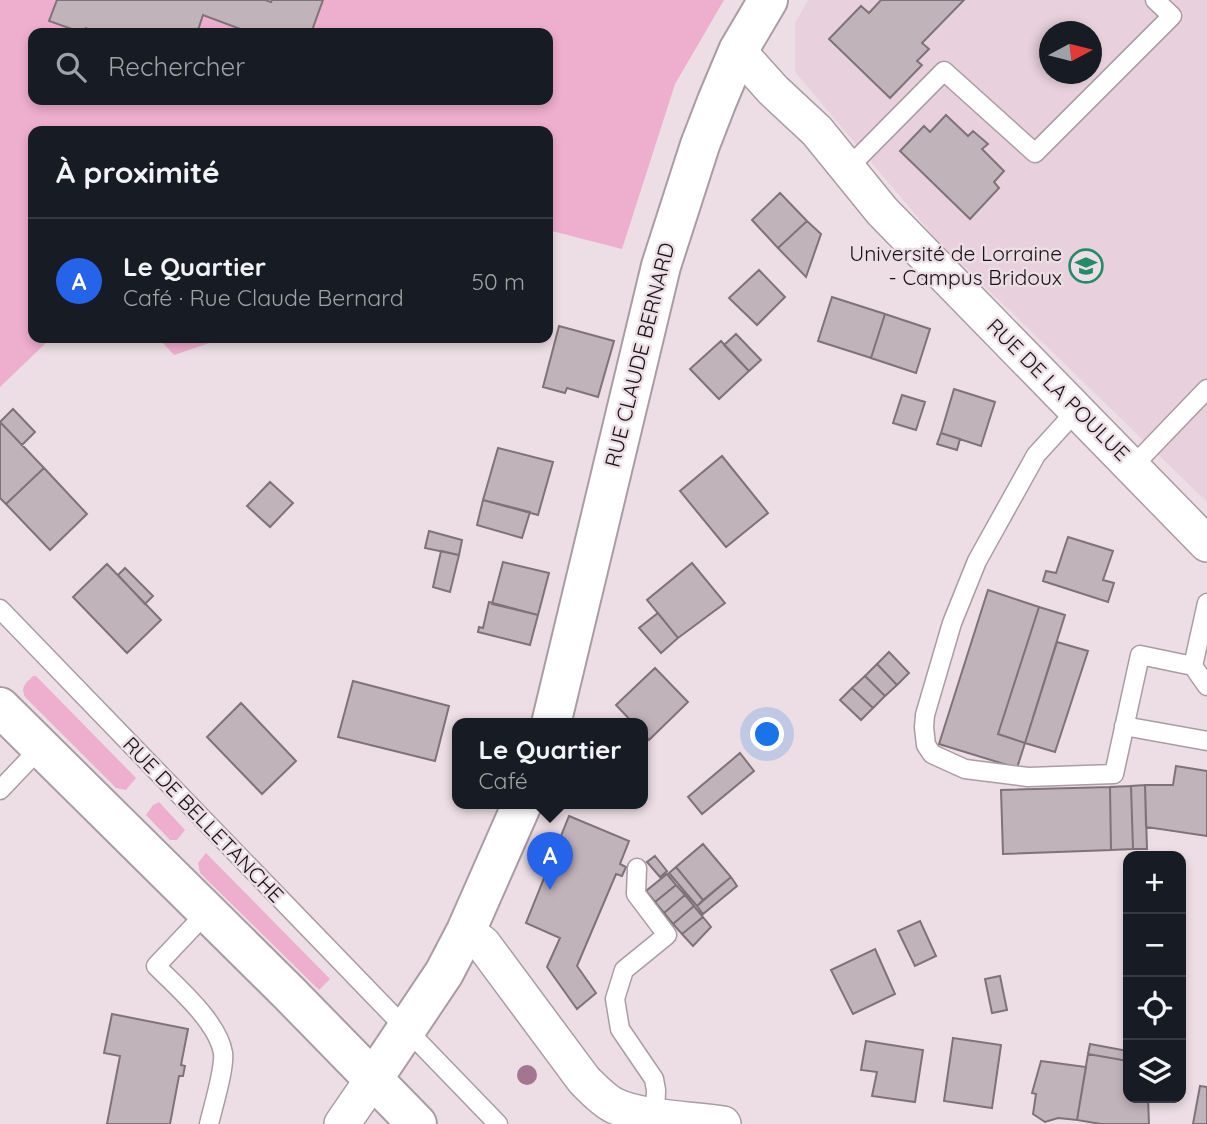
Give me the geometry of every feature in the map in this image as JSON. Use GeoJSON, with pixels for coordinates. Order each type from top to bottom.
{"type":"FeatureCollection","features":[{"type":"Feature","properties":{"kind":"street","name":"RUE CLAUDE BERNARD"},"geometry":{"type":"LineString","coordinates":[[552,718],[661,267],[699,145],[738,51],[768,0]]}},
{"type":"Feature","properties":{"kind":"street","name":"RUE DE LA POULUE"},"geometry":{"type":"LineString","coordinates":[[738,51],[773,90],[817,131],[882,211],[1207,544]]}},
{"type":"Feature","properties":{"kind":"street"},"geometry":{"type":"LineString","coordinates":[[0,707],[417,1124]]}},
{"type":"Feature","properties":{"kind":"street"},"geometry":{"type":"LineString","coordinates":[[342,1124],[444,973],[466,931],[520,809]]}},
{"type":"Feature","properties":{"kind":"street"},"geometry":{"type":"LineString","coordinates":[[466,931],[483,943],[584,1080],[598,1095],[613,1105],[632,1112],[665,1119],[723,1124]]}},
{"type":"Feature","properties":{"kind":"lane"},"geometry":{"type":"LineString","coordinates":[[847,169],[944,71],[1035,153],[1172,16],[1155,0]]}},
{"type":"Feature","properties":{"kind":"lane"},"geometry":{"type":"LineString","coordinates":[[1133,466],[1207,389]]}},
{"type":"Feature","properties":{"kind":"lane"},"geometry":{"type":"LineString","coordinates":[[1077,410],[1036,455],[976,561],[952,623],[925,715],[926,745],[932,754],[965,769],[1028,777],[1114,774],[1140,655],[1193,666],[1207,686]]}},
{"type":"Feature","properties":{"kind":"lane"},"geometry":{"type":"LineString","coordinates":[[1193,666],[1207,603]]}},
{"type":"Feature","properties":{"kind":"lane","name":"RUE DE BELLETANCHE"},"geometry":{"type":"LineString","coordinates":[[0,609],[498,1124]]}},
{"type":"Feature","properties":{"kind":"lane"},"geometry":{"type":"LineString","coordinates":[[1124,726],[1207,741]]}},
{"type":"Feature","properties":{"kind":"lane"},"geometry":{"type":"LineString","coordinates":[[0,790],[41,747]]}},
{"type":"Feature","properties":{"kind":"lane"},"geometry":{"type":"LineString","coordinates":[[637,868],[636,894],[667,935],[624,970],[615,999],[620,1029],[654,1079],[665,1119]]}},
{"type":"Feature","properties":{"kind":"lane"},"geometry":{"type":"LineString","coordinates":[[207,912],[156,966],[195,1006],[219,1043],[223,1055],[209,1124]]}},
{"type":"Feature","properties":{"kind":"shaded area"},"geometry":{"type":"Polygon","coordinates":[[[0,0],[724,0],[675,84],[622,249],[553,231],[553,126],[28,126],[28,343],[46,343],[0,387],[0,0]]]}},
{"type":"Feature","properties":{"kind":"shaded area","name":"Université de Lorraine - Campus Bridoux"},"geometry":{"type":"Polygon","coordinates":[[[808,0],[1207,0],[1207,502],[936,239],[795,72],[795,23],[808,0]]]}},
{"type":"Feature","properties":{"kind":"shaded area"},"geometry":{"type":"Polygon","coordinates":[[[163,343],[209,343],[174,355],[163,343]]]}},
{"type":"Feature","properties":{"kind":"shaded area"},"geometry":{"type":"Polygon","coordinates":[[[36,676],[136,778],[126,790],[116,788],[25,697],[23,688],[36,676]]]}},
{"type":"Feature","properties":{"kind":"shaded area"},"geometry":{"type":"Polygon","coordinates":[[[159,802],[185,830],[177,840],[170,840],[146,815],[153,805],[159,802]]]}},
{"type":"Feature","properties":{"kind":"shaded area"},"geometry":{"type":"Polygon","coordinates":[[[206,853],[330,979],[319,990],[200,873],[198,863],[206,853]]]}},
{"type":"Feature","properties":{"kind":"building"},"geometry":{"type":"Polygon","coordinates":[[[57,0],[323,0],[313,28],[238,28],[203,15],[199,28],[69,28],[49,21],[57,0]]]}},
{"type":"Feature","properties":{"kind":"building"},"geometry":{"type":"Polygon","coordinates":[[[881,0],[964,0],[922,43],[929,49],[917,61],[922,65],[890,98],[829,39],[861,6],[869,13],[881,0]]]}},
{"type":"Feature","properties":{"kind":"building"},"geometry":{"type":"Polygon","coordinates":[[[946,115],[968,136],[973,131],[988,144],[982,149],[1004,171],[994,182],[999,188],[970,219],[900,151],[924,126],[930,132],[946,115]]]}},
{"type":"Feature","properties":{"kind":"building"},"geometry":{"type":"Polygon","coordinates":[[[780,193],[807,221],[778,248],[752,220],[780,193]]]}},
{"type":"Feature","properties":{"kind":"building"},"geometry":{"type":"Polygon","coordinates":[[[807,221],[821,234],[806,277],[778,248],[807,221]]]}},
{"type":"Feature","properties":{"kind":"building"},"geometry":{"type":"Polygon","coordinates":[[[759,270],[785,297],[757,325],[729,298],[759,270]]]}},
{"type":"Feature","properties":{"kind":"building"},"geometry":{"type":"Polygon","coordinates":[[[832,297],[885,314],[871,358],[818,341],[832,297]]]}},
{"type":"Feature","properties":{"kind":"building"},"geometry":{"type":"Polygon","coordinates":[[[885,314],[930,329],[916,373],[871,358],[885,314]]]}},
{"type":"Feature","properties":{"kind":"building"},"geometry":{"type":"Polygon","coordinates":[[[559,326],[614,341],[598,397],[567,388],[565,393],[543,387],[559,326]]]}},
{"type":"Feature","properties":{"kind":"building"},"geometry":{"type":"Polygon","coordinates":[[[736,334],[761,360],[749,371],[724,345],[736,334]]]}},
{"type":"Feature","properties":{"kind":"building"},"geometry":{"type":"Polygon","coordinates":[[[721,341],[749,371],[719,399],[690,369],[721,341]]]}},
{"type":"Feature","properties":{"kind":"building"},"geometry":{"type":"Polygon","coordinates":[[[954,389],[995,402],[981,446],[941,433],[954,389]]]}},
{"type":"Feature","properties":{"kind":"building"},"geometry":{"type":"Polygon","coordinates":[[[902,395],[925,402],[916,430],[893,423],[902,395]]]}},
{"type":"Feature","properties":{"kind":"building"},"geometry":{"type":"Polygon","coordinates":[[[13,409],[35,432],[22,445],[0,422],[13,409]]]}},
{"type":"Feature","properties":{"kind":"building"},"geometry":{"type":"Polygon","coordinates":[[[0,422],[44,468],[6,504],[0,498],[0,422]]]}},
{"type":"Feature","properties":{"kind":"building"},"geometry":{"type":"Polygon","coordinates":[[[941,433],[960,439],[957,450],[937,444],[941,433]]]}},
{"type":"Feature","properties":{"kind":"building"},"geometry":{"type":"Polygon","coordinates":[[[498,448],[553,462],[538,515],[483,500],[498,448]]]}},
{"type":"Feature","properties":{"kind":"building"},"geometry":{"type":"Polygon","coordinates":[[[722,456],[768,513],[726,547],[680,491],[722,456]]]}},
{"type":"Feature","properties":{"kind":"building"},"geometry":{"type":"Polygon","coordinates":[[[44,468],[87,514],[50,550],[6,504],[44,468]]]}},
{"type":"Feature","properties":{"kind":"building"},"geometry":{"type":"Polygon","coordinates":[[[270,482],[293,503],[270,527],[247,506],[270,482]]]}},
{"type":"Feature","properties":{"kind":"building"},"geometry":{"type":"Polygon","coordinates":[[[483,500],[530,512],[522,538],[477,525],[483,500]]]}},
{"type":"Feature","properties":{"kind":"building"},"geometry":{"type":"Polygon","coordinates":[[[429,531],[462,540],[459,555],[425,548],[429,531]]]}},
{"type":"Feature","properties":{"kind":"building"},"geometry":{"type":"Polygon","coordinates":[[[1068,537],[1113,551],[1103,580],[1114,583],[1108,602],[1043,581],[1046,571],[1056,573],[1068,537]]]}},
{"type":"Feature","properties":{"kind":"building"},"geometry":{"type":"Polygon","coordinates":[[[441,551],[459,555],[450,592],[433,587],[441,551]]]}},
{"type":"Feature","properties":{"kind":"building"},"geometry":{"type":"Polygon","coordinates":[[[503,562],[549,573],[538,615],[492,604],[503,562]]]}},
{"type":"Feature","properties":{"kind":"building"},"geometry":{"type":"Polygon","coordinates":[[[692,563],[725,603],[678,638],[647,600],[692,563]]]}},
{"type":"Feature","properties":{"kind":"building"},"geometry":{"type":"Polygon","coordinates":[[[107,564],[161,620],[127,653],[73,597],[107,564]]]}},
{"type":"Feature","properties":{"kind":"building"},"geometry":{"type":"Polygon","coordinates":[[[125,568],[153,596],[145,604],[118,575],[125,568]]]}},
{"type":"Feature","properties":{"kind":"building"},"geometry":{"type":"Polygon","coordinates":[[[988,590],[1039,607],[998,734],[1025,743],[1017,768],[939,744],[988,590]]]}},
{"type":"Feature","properties":{"kind":"building"},"geometry":{"type":"Polygon","coordinates":[[[489,602],[538,615],[530,645],[478,632],[479,627],[483,628],[489,602]]]}},
{"type":"Feature","properties":{"kind":"building"},"geometry":{"type":"Polygon","coordinates":[[[1039,607],[1065,615],[1025,743],[998,734],[1039,607]]]}},
{"type":"Feature","properties":{"kind":"building"},"geometry":{"type":"Polygon","coordinates":[[[658,613],[678,638],[661,653],[639,628],[658,613]]]}},
{"type":"Feature","properties":{"kind":"building"},"geometry":{"type":"Polygon","coordinates":[[[1057,642],[1088,651],[1055,752],[1025,743],[1057,642]]]}},
{"type":"Feature","properties":{"kind":"building"},"geometry":{"type":"Polygon","coordinates":[[[889,652],[909,673],[897,685],[877,664],[889,652]]]}},
{"type":"Feature","properties":{"kind":"building"},"geometry":{"type":"Polygon","coordinates":[[[877,664],[897,685],[885,696],[865,676],[877,664]]]}},
{"type":"Feature","properties":{"kind":"building"},"geometry":{"type":"Polygon","coordinates":[[[655,668],[688,702],[649,740],[648,718],[628,718],[616,705],[655,668]]]}},
{"type":"Feature","properties":{"kind":"building"},"geometry":{"type":"Polygon","coordinates":[[[865,676],[885,696],[873,708],[852,688],[865,676]]]}},
{"type":"Feature","properties":{"kind":"building"},"geometry":{"type":"Polygon","coordinates":[[[353,681],[449,706],[435,761],[338,737],[353,681]]]}},
{"type":"Feature","properties":{"kind":"building"},"geometry":{"type":"Polygon","coordinates":[[[852,688],[873,708],[861,720],[840,700],[852,688]]]}},
{"type":"Feature","properties":{"kind":"building"},"geometry":{"type":"Polygon","coordinates":[[[241,703],[296,761],[262,794],[207,737],[241,703]]]}},
{"type":"Feature","properties":{"kind":"building"},"geometry":{"type":"Polygon","coordinates":[[[740,753],[754,771],[702,814],[688,797],[740,753]]]}},
{"type":"Feature","properties":{"kind":"building"},"geometry":{"type":"Polygon","coordinates":[[[1176,766],[1207,771],[1207,836],[1146,827],[1145,785],[1173,785],[1176,766]]]}},
{"type":"Feature","properties":{"kind":"building"},"geometry":{"type":"Polygon","coordinates":[[[1145,785],[1147,849],[1133,849],[1131,786],[1145,785]]]}},
{"type":"Feature","properties":{"kind":"building"},"geometry":{"type":"Polygon","coordinates":[[[1131,786],[1133,849],[1111,850],[1110,787],[1131,786]]]}},
{"type":"Feature","properties":{"kind":"building"},"geometry":{"type":"Polygon","coordinates":[[[1110,787],[1111,850],[1003,854],[1001,790],[1110,787]]]}},
{"type":"Feature","properties":{"kind":"building"},"geometry":{"type":"Polygon","coordinates":[[[569,816],[629,841],[620,864],[626,867],[622,876],[616,874],[577,966],[596,993],[577,1009],[547,967],[560,938],[526,923],[569,816]]]}},
{"type":"Feature","properties":{"kind":"building"},"geometry":{"type":"Polygon","coordinates":[[[703,844],[731,877],[703,900],[676,867],[703,844]]]}},
{"type":"Feature","properties":{"kind":"building"},"geometry":{"type":"Polygon","coordinates":[[[655,856],[667,871],[660,877],[647,862],[655,856]]]}},
{"type":"Feature","properties":{"kind":"building"},"geometry":{"type":"Polygon","coordinates":[[[676,867],[703,900],[697,906],[669,873],[676,867]]]}},
{"type":"Feature","properties":{"kind":"building"},"geometry":{"type":"Polygon","coordinates":[[[667,874],[676,885],[655,902],[646,891],[667,874]]]}},
{"type":"Feature","properties":{"kind":"building"},"geometry":{"type":"Polygon","coordinates":[[[731,877],[737,886],[703,914],[697,906],[731,877]]]}},
{"type":"Feature","properties":{"kind":"building"},"geometry":{"type":"Polygon","coordinates":[[[676,885],[685,895],[664,913],[655,902],[676,885]]]}},
{"type":"Feature","properties":{"kind":"building"},"geometry":{"type":"Polygon","coordinates":[[[685,895],[694,906],[673,924],[664,913],[685,895]]]}},
{"type":"Feature","properties":{"kind":"building"},"geometry":{"type":"Polygon","coordinates":[[[694,906],[703,917],[682,934],[673,924],[694,906]]]}},
{"type":"Feature","properties":{"kind":"building"},"geometry":{"type":"Polygon","coordinates":[[[703,917],[711,927],[693,946],[682,934],[703,917]]]}},
{"type":"Feature","properties":{"kind":"building"},"geometry":{"type":"Polygon","coordinates":[[[920,921],[936,956],[915,966],[898,931],[920,921]]]}},
{"type":"Feature","properties":{"kind":"building"},"geometry":{"type":"Polygon","coordinates":[[[875,949],[895,994],[853,1014],[831,970],[875,949]]]}},
{"type":"Feature","properties":{"kind":"building"},"geometry":{"type":"Polygon","coordinates":[[[1000,976],[1007,1010],[992,1013],[985,979],[1000,976]]]}},
{"type":"Feature","properties":{"kind":"building"},"geometry":{"type":"Polygon","coordinates":[[[112,1014],[188,1029],[181,1065],[185,1066],[183,1076],[179,1076],[170,1124],[107,1124],[120,1056],[104,1053],[112,1014]]]}},
{"type":"Feature","properties":{"kind":"building"},"geometry":{"type":"Polygon","coordinates":[[[953,1038],[1001,1045],[992,1108],[944,1101],[953,1038]]]}},
{"type":"Feature","properties":{"kind":"building"},"geometry":{"type":"Polygon","coordinates":[[[866,1041],[923,1050],[915,1102],[872,1096],[877,1072],[861,1070],[866,1041]]]}},
{"type":"Feature","properties":{"kind":"building"},"geometry":{"type":"Polygon","coordinates":[[[1090,1044],[1123,1050],[1123,1060],[1088,1054],[1090,1044]]]}},
{"type":"Feature","properties":{"kind":"building"},"geometry":{"type":"Polygon","coordinates":[[[1088,1054],[1123,1060],[1123,1103],[1148,1103],[1149,1124],[1101,1124],[1077,1120],[1088,1054]]]}},
{"type":"Feature","properties":{"kind":"building"},"geometry":{"type":"Polygon","coordinates":[[[1041,1061],[1086,1067],[1077,1120],[1058,1118],[1045,1122],[1033,1114],[1036,1094],[1032,1093],[1041,1061]]]}},
{"type":"Feature","properties":{"kind":"building"},"geometry":{"type":"Polygon","coordinates":[[[1200,1086],[1207,1087],[1207,1124],[1193,1124],[1200,1086]]]}},
{"type":"Feature","properties":{"kind":"place","name":"Université de Lorraine - Campus Bridoux"},"geometry":{"type":"Point","coordinates":[1086,266]}},
{"type":"Feature","properties":{"kind":"place","name":"Le Quartier"},"geometry":{"type":"Point","coordinates":[550,890]}}]}
